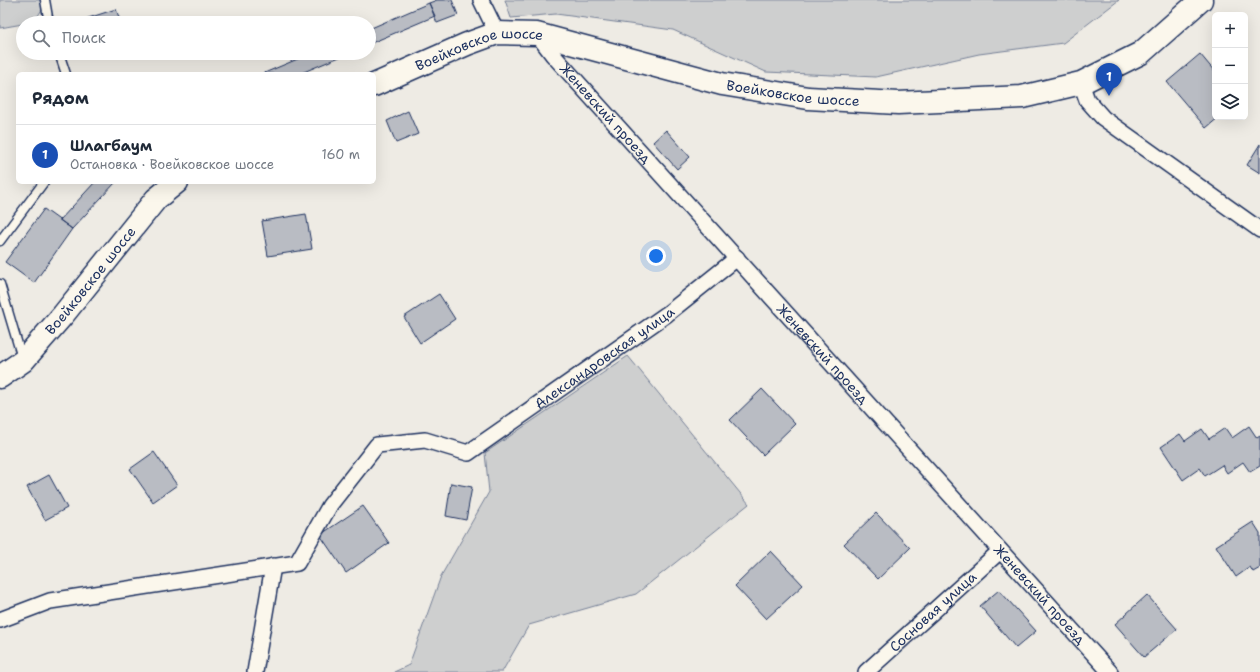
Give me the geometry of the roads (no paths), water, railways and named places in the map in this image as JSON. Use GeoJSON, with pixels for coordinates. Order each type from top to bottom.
{"type":"FeatureCollection","features":[{"type":"Feature","properties":{"kind":"street"},"geometry":{"type":"LineString","coordinates":[[481,0],[497,32]]}},
{"type":"Feature","properties":{"kind":"street","name":"Воейковское шоссе"},"geometry":{"type":"LineString","coordinates":[[376,85],[497,32],[536,34],[722,84],[808,98],[898,102],[1022,97],[1081,83],[1141,53],[1201,0]]}},
{"type":"Feature","properties":{"kind":"street","name":"Женевский проезд"},"geometry":{"type":"LineString","coordinates":[[536,34],[553,55],[1110,672]]}},
{"type":"Feature","properties":{"kind":"street"},"geometry":{"type":"LineString","coordinates":[[1081,83],[1087,100],[1103,118],[1260,230]]}},
{"type":"Feature","properties":{"kind":"street","name":"Воейковское шоссе"},"geometry":{"type":"LineString","coordinates":[[0,377],[23,361],[63,315],[156,199],[175,184]]}},
{"type":"Feature","properties":{"kind":"street","name":"Александровская улица"},"geometry":{"type":"LineString","coordinates":[[272,566],[297,563],[330,505],[377,445],[425,440],[468,453],[667,314],[737,258]]}},
{"type":"Feature","properties":{"kind":"street","name":"Сосновая улица"},"geometry":{"type":"LineString","coordinates":[[866,672],[1000,551]]}},
{"type":"Feature","properties":{"kind":"street"},"geometry":{"type":"LineString","coordinates":[[0,620],[50,601],[272,566],[255,672]]}},
{"type":"Feature","properties":{"kind":"lane"},"geometry":{"type":"LineString","coordinates":[[45,0],[47,16]]}},
{"type":"Feature","properties":{"kind":"lane"},"geometry":{"type":"LineString","coordinates":[[61,60],[65,72]]}},
{"type":"Feature","properties":{"kind":"lane"},"geometry":{"type":"LineString","coordinates":[[0,241],[43,184]]}},
{"type":"Feature","properties":{"kind":"lane"},"geometry":{"type":"LineString","coordinates":[[0,284],[23,361]]}},
{"type":"Feature","properties":{"kind":"place","name":"Шлагбаум"},"geometry":{"type":"Point","coordinates":[1109,96]}}]}
